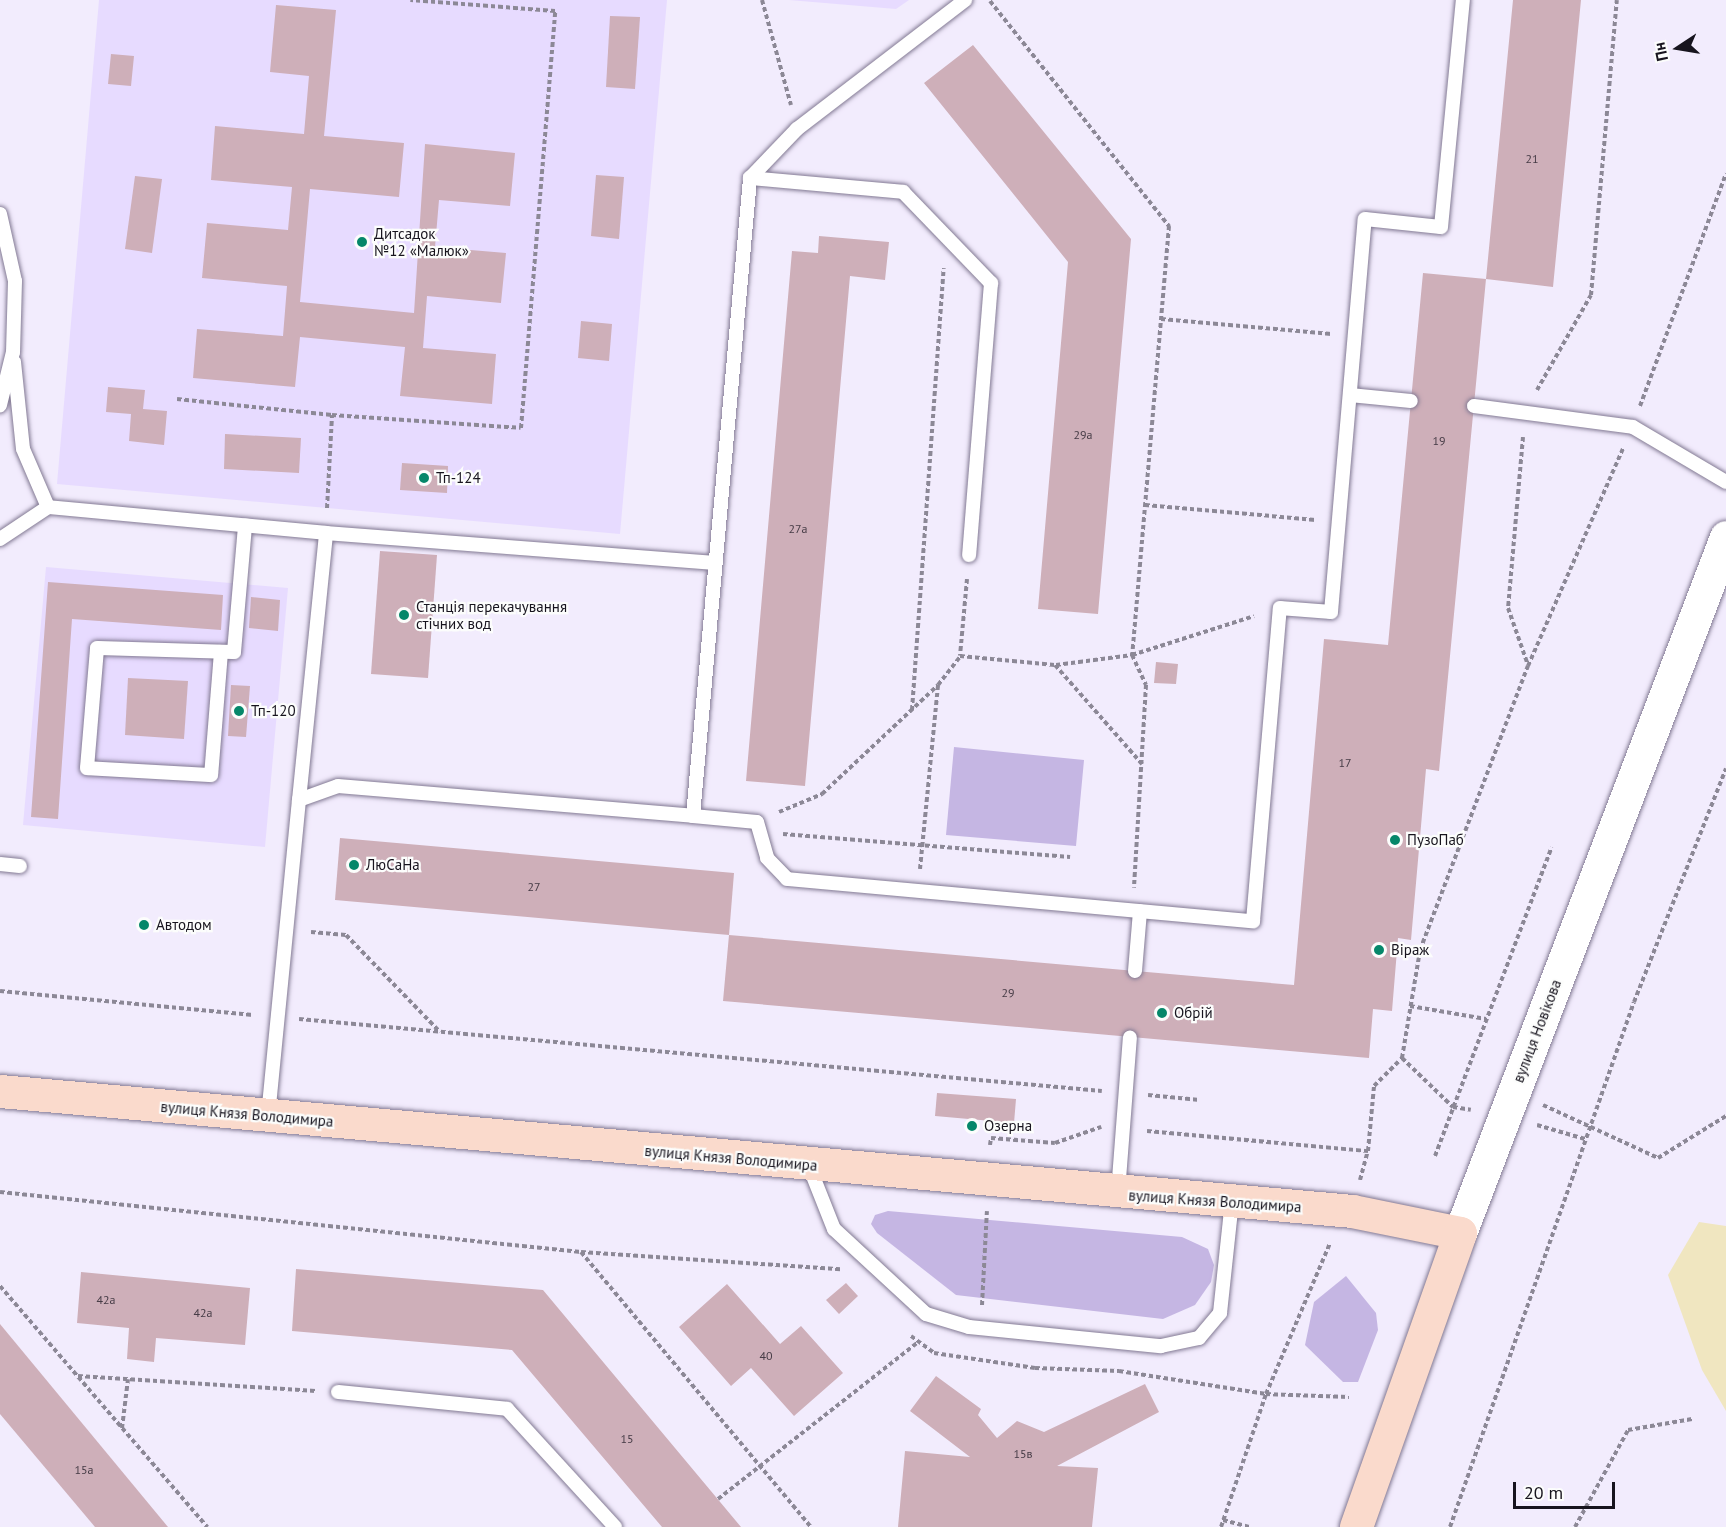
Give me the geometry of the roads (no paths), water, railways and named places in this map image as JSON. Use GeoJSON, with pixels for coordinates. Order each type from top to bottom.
{"type":"FeatureCollection","features":[{"type":"Feature","properties":{"kind":"main road","name":"вулиця Князя Володимира"},"geometry":{"type":"LineString","coordinates":[[0,1090],[1118,1194],[1352,1211],[1460,1233]]}},
{"type":"Feature","properties":{"kind":"main road","name":"вулиця Новікова"},"geometry":{"type":"LineString","coordinates":[[1356,1527],[1460,1233]]}},
{"type":"Feature","properties":{"kind":"street","name":"вулиця Новікова"},"geometry":{"type":"LineString","coordinates":[[1460,1233],[1726,537]]}},
{"type":"Feature","properties":{"kind":"lane"},"geometry":{"type":"LineString","coordinates":[[693,816],[750,178],[797,129],[965,0]]}},
{"type":"Feature","properties":{"kind":"lane"},"geometry":{"type":"LineString","coordinates":[[298,800],[338,786],[693,816],[758,827],[767,858],[787,879],[1252,921],[1280,608],[1331,612],[1365,219],[1441,227],[1463,0]]}},
{"type":"Feature","properties":{"kind":"lane"},"geometry":{"type":"LineString","coordinates":[[750,178],[903,192],[991,283],[969,555]]}},
{"type":"Feature","properties":{"kind":"lane"},"geometry":{"type":"LineString","coordinates":[[0,214],[15,281],[13,352],[23,449],[48,507]]}},
{"type":"Feature","properties":{"kind":"lane"},"geometry":{"type":"LineString","coordinates":[[0,405],[13,352]]}},
{"type":"Feature","properties":{"kind":"lane"},"geometry":{"type":"LineString","coordinates":[[1350,395],[1411,401]]}},
{"type":"Feature","properties":{"kind":"lane"},"geometry":{"type":"LineString","coordinates":[[1473,406],[1525,411],[1633,427],[1726,482]]}},
{"type":"Feature","properties":{"kind":"lane"},"geometry":{"type":"LineString","coordinates":[[0,539],[48,507],[326,533],[716,563]]}},
{"type":"Feature","properties":{"kind":"lane"},"geometry":{"type":"LineString","coordinates":[[221,652],[211,775],[87,768],[97,648],[234,652],[245,525]]}},
{"type":"Feature","properties":{"kind":"lane"},"geometry":{"type":"LineString","coordinates":[[268,1116],[326,533]]}},
{"type":"Feature","properties":{"kind":"lane"},"geometry":{"type":"LineString","coordinates":[[0,864],[20,866]]}},
{"type":"Feature","properties":{"kind":"lane"},"geometry":{"type":"LineString","coordinates":[[1135,971],[1140,911]]}},
{"type":"Feature","properties":{"kind":"lane"},"geometry":{"type":"LineString","coordinates":[[1118,1194],[1130,1037]]}},
{"type":"Feature","properties":{"kind":"lane"},"geometry":{"type":"LineString","coordinates":[[809,1166],[834,1229],[926,1314],[982,1329],[1161,1346],[1198,1338],[1220,1313],[1232,1201]]}},
{"type":"Feature","properties":{"kind":"lane"},"geometry":{"type":"LineString","coordinates":[[338,1392],[507,1409],[615,1527]]}},
{"type":"Feature","properties":{"kind":"place","name":"Дитсадок №12 «Малюк»"},"geometry":{"type":"Point","coordinates":[362,242]}},
{"type":"Feature","properties":{"kind":"place","name":"Тп-124"},"geometry":{"type":"Point","coordinates":[424,478]}},
{"type":"Feature","properties":{"kind":"place","name":"Станція перекачування стічних вод"},"geometry":{"type":"Point","coordinates":[404,615]}},
{"type":"Feature","properties":{"kind":"place","name":"Тп-120"},"geometry":{"type":"Point","coordinates":[239,711]}},
{"type":"Feature","properties":{"kind":"place","name":"ПузоПаб"},"geometry":{"type":"Point","coordinates":[1395,840]}},
{"type":"Feature","properties":{"kind":"place","name":"ЛюСаНа"},"geometry":{"type":"Point","coordinates":[354,865]}},
{"type":"Feature","properties":{"kind":"place","name":"Автодом"},"geometry":{"type":"Point","coordinates":[144,925]}},
{"type":"Feature","properties":{"kind":"place","name":"Віраж"},"geometry":{"type":"Point","coordinates":[1379,950]}},
{"type":"Feature","properties":{"kind":"place","name":"Обрiй"},"geometry":{"type":"Point","coordinates":[1162,1013]}},
{"type":"Feature","properties":{"kind":"place","name":"Озерна"},"geometry":{"type":"Point","coordinates":[972,1126]}}]}
